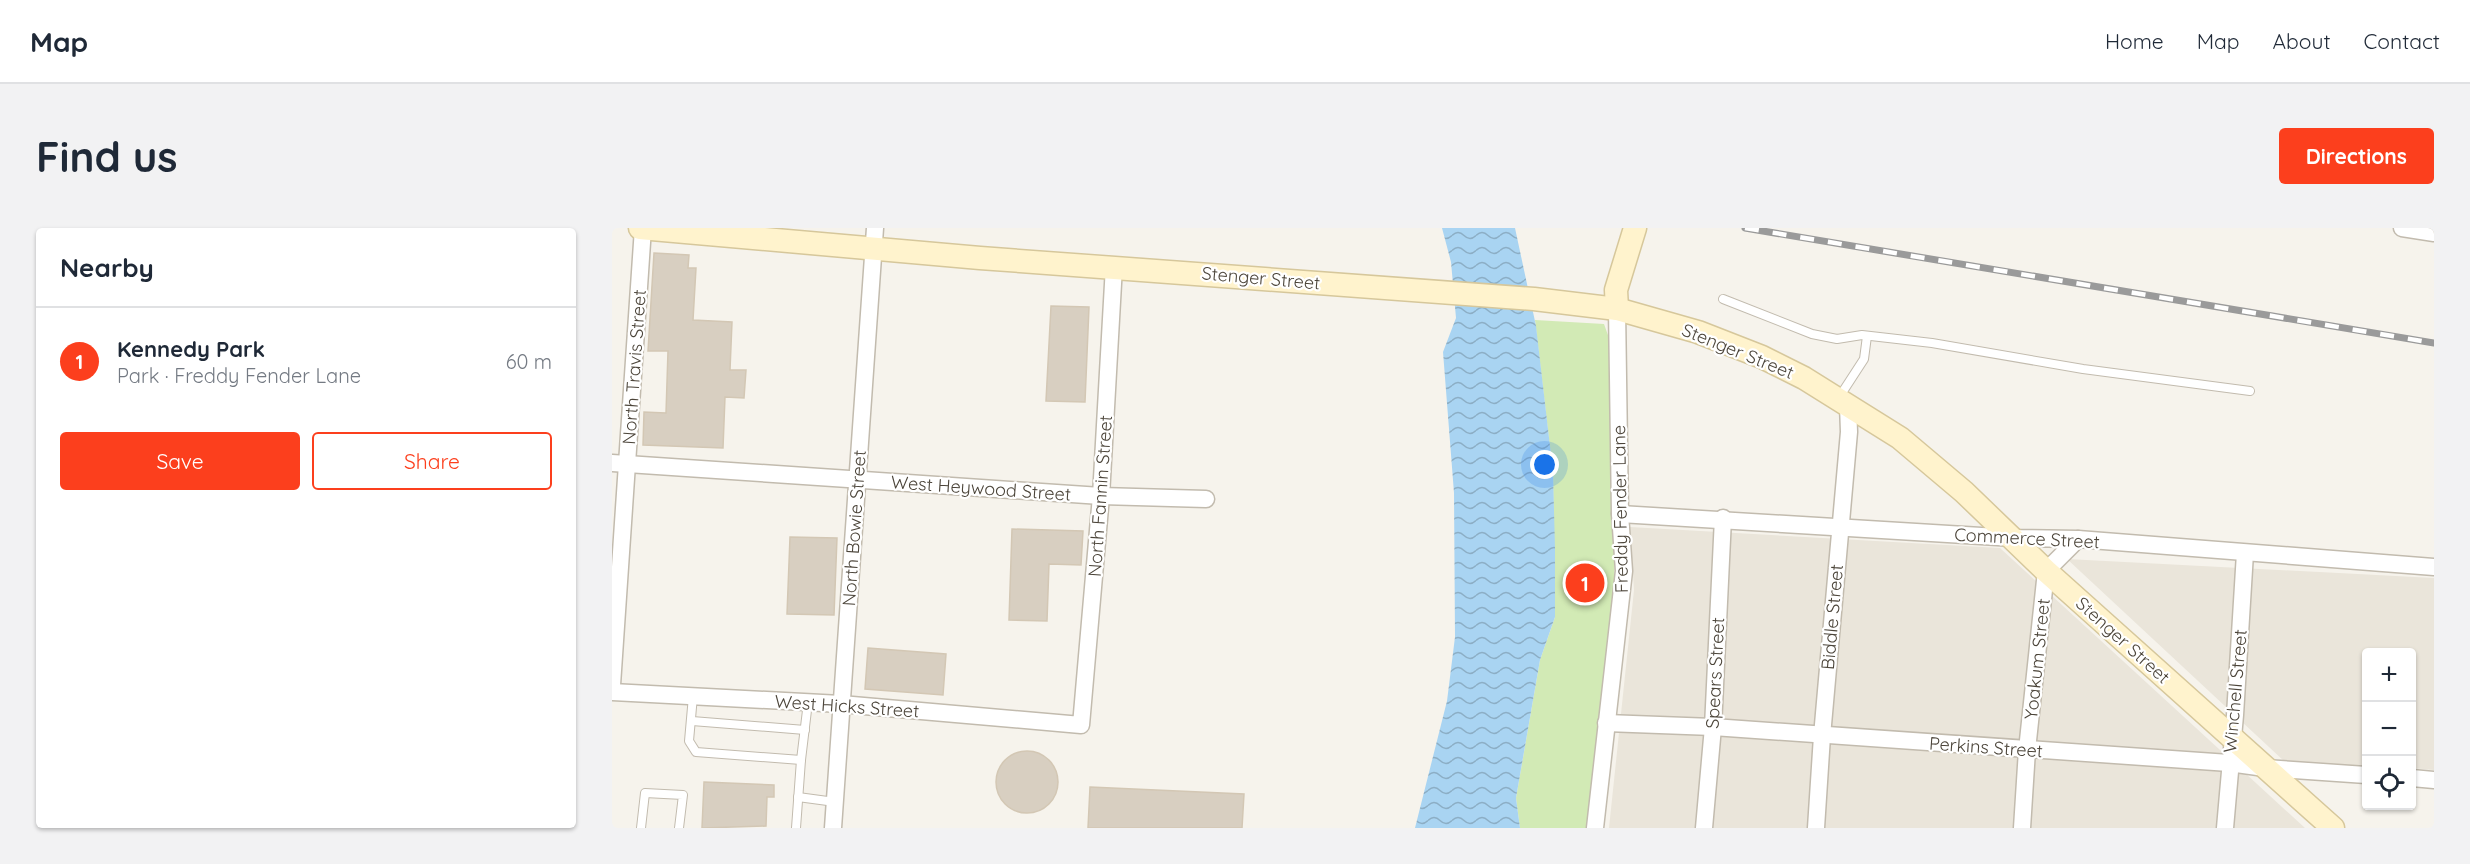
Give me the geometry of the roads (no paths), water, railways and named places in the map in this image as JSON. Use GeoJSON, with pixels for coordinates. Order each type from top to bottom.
{"type":"FeatureCollection","features":[{"type":"Feature","properties":{"kind":"street","name":"Stenger Street"},"geometry":{"type":"LineString","coordinates":[[642,228],[874,238],[980,258],[1114,266],[1533,299],[1617,309],[1698,332],[1762,357],[1843,402],[1900,438],[1964,492],[2046,571],[2333,828]]}},
{"type":"Feature","properties":{"kind":"street","name":"North Travis Street"},"geometry":{"type":"LineString","coordinates":[[612,685],[620,464],[642,228]]}},
{"type":"Feature","properties":{"kind":"street","name":"Freddy Fender Lane"},"geometry":{"type":"LineString","coordinates":[[1594,828],[1624,571],[1620,514],[1616,290],[1635,228]]}},
{"type":"Feature","properties":{"kind":"street"},"geometry":{"type":"LineString","coordinates":[[2407,228],[2434,233]]}},
{"type":"Feature","properties":{"kind":"street","name":"North Bowie Street"},"geometry":{"type":"LineString","coordinates":[[833,828],[874,238]]}},
{"type":"Feature","properties":{"kind":"street","name":"North Fannin Street"},"geometry":{"type":"LineString","coordinates":[[1081,725],[1101,496],[1114,266]]}},
{"type":"Feature","properties":{"kind":"street","name":"Biddle Street"},"geometry":{"type":"LineString","coordinates":[[1816,828],[1840,526],[1850,432],[1843,402]]}},
{"type":"Feature","properties":{"kind":"street","name":"West Heywood Street"},"geometry":{"type":"LineString","coordinates":[[620,464],[1101,496],[1206,499]]}},
{"type":"Feature","properties":{"kind":"street","name":"Commerce Street"},"geometry":{"type":"LineString","coordinates":[[1620,514],[1723,518],[2014,538],[2078,539],[2434,567]]}},
{"type":"Feature","properties":{"kind":"street","name":"Spears Street"},"geometry":{"type":"LineString","coordinates":[[1704,828],[1713,727],[1723,518]]}},
{"type":"Feature","properties":{"kind":"street"},"geometry":{"type":"LineString","coordinates":[[2046,571],[2078,539]]}},
{"type":"Feature","properties":{"kind":"street","name":"Winchell Street"},"geometry":{"type":"LineString","coordinates":[[2225,828],[2245,553]]}},
{"type":"Feature","properties":{"kind":"street","name":"Yoakum Street"},"geometry":{"type":"LineString","coordinates":[[2022,828],[2027,750],[2046,571]]}},
{"type":"Feature","properties":{"kind":"street","name":"West Hicks Street"},"geometry":{"type":"LineString","coordinates":[[612,692],[841,704],[1081,725]]}},
{"type":"Feature","properties":{"kind":"street","name":"Perkins Street"},"geometry":{"type":"LineString","coordinates":[[1606,723],[1713,727],[2229,763],[2265,768],[2362,775]]}},
{"type":"Feature","properties":{"kind":"street"},"geometry":{"type":"LineString","coordinates":[[2416,778],[2434,780]]}},
{"type":"Feature","properties":{"kind":"lane"},"geometry":{"type":"LineString","coordinates":[[1723,299],[1812,334],[1837,339],[1867,336],[1932,343],[2083,369],[2250,391]]}},
{"type":"Feature","properties":{"kind":"lane"},"geometry":{"type":"LineString","coordinates":[[1843,402],[1864,360],[1867,336]]}},
{"type":"Feature","properties":{"kind":"lane"},"geometry":{"type":"LineString","coordinates":[[693,696],[689,741],[696,752],[801,760]]}},
{"type":"Feature","properties":{"kind":"lane"},"geometry":{"type":"LineString","coordinates":[[796,828],[808,702]]}},
{"type":"Feature","properties":{"kind":"lane"},"geometry":{"type":"LineString","coordinates":[[692,721],[805,730]]}},
{"type":"Feature","properties":{"kind":"lane"},"geometry":{"type":"LineString","coordinates":[[641,828],[645,793],[682,795],[680,828]]}},
{"type":"Feature","properties":{"kind":"lane"},"geometry":{"type":"LineString","coordinates":[[798,797],[835,802]]}},
{"type":"Feature","properties":{"kind":"water"},"geometry":{"type":"Polygon","coordinates":[[[1442,228],[1515,228],[1536,326],[1553,472],[1555,617],[1540,660],[1516,798],[1520,828],[1415,828],[1447,701],[1455,637],[1454,493],[1443,352],[1456,318],[1451,262],[1442,228]]]}},
{"type":"Feature","properties":{"kind":"railway"},"geometry":{"type":"LineString","coordinates":[[1745,228],[2434,343]]}},
{"type":"Feature","properties":{"kind":"place","name":"Kennedy Park"},"geometry":{"type":"Point","coordinates":[1585,583]}}]}
